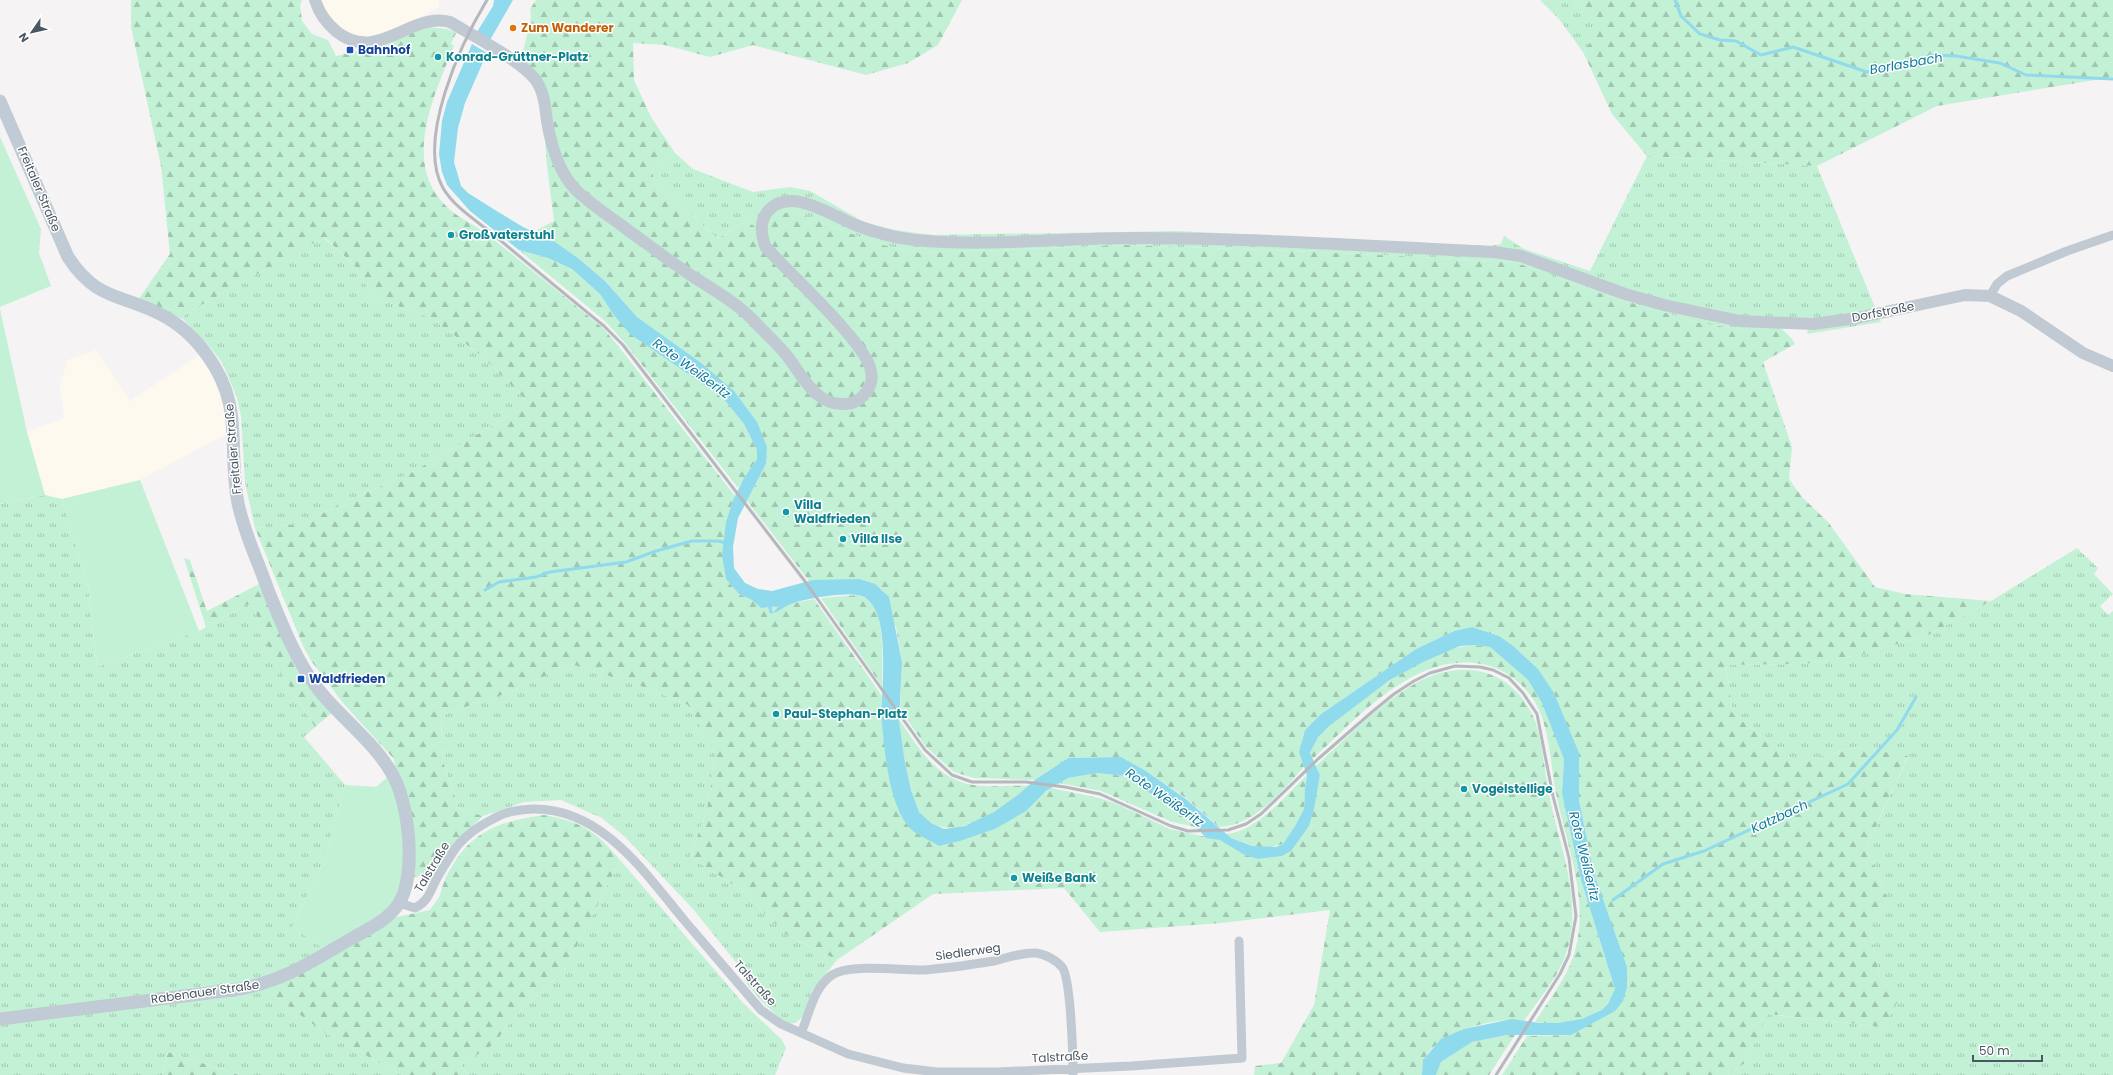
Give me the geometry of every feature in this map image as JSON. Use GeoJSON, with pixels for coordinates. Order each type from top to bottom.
{"type":"FeatureCollection","features":[{"type":"Feature","properties":{"kind":"main road","name":"Freitaler Straße"},"geometry":{"type":"LineString","coordinates":[[0,101],[68,257],[77,271],[100,291],[158,313],[183,328],[196,340],[215,367],[231,405],[234,425],[235,478],[238,505],[285,633],[305,670],[319,690],[389,769],[402,798]]}},
{"type":"Feature","properties":{"kind":"main road","name":"Rabenauer Straße"},"geometry":{"type":"LineString","coordinates":[[0,1020],[260,985],[287,976],[383,920],[399,903],[408,879],[410,853],[402,798]]}},
{"type":"Feature","properties":{"kind":"street","name":"Dorfstraße"},"geometry":{"type":"LineString","coordinates":[[315,0],[321,15],[333,29],[354,42],[366,43],[390,38],[422,23],[442,20],[450,22],[523,68],[535,79],[539,87],[545,102],[556,156],[574,187],[588,201],[658,252],[721,294],[748,315],[787,356],[815,393],[823,400],[832,404],[852,404],[862,397],[870,387],[872,372],[867,360],[853,341],[765,246],[760,230],[763,220],[777,203],[785,200],[813,206],[851,224],[881,234],[913,240],[968,242],[1132,238],[1494,252],[1521,256],[1625,294],[1693,312],[1740,321],[1775,324],[1813,324],[1857,318],[1965,295],[1990,296],[2022,311],[2083,353],[2113,366]]}},
{"type":"Feature","properties":{"kind":"street"},"geometry":{"type":"LineString","coordinates":[[1990,296],[1998,284],[2006,276],[2062,253],[2113,235]]}},
{"type":"Feature","properties":{"kind":"street","name":"Talstraße"},"geometry":{"type":"LineString","coordinates":[[399,903],[415,908],[423,904],[431,894],[437,878],[454,850],[468,836],[493,818],[515,810],[545,809],[574,816],[598,829],[629,854],[761,1010],[781,1024],[848,1054],[903,1068],[937,1072],[968,1073],[1073,1071],[1242,1058],[1239,941]]}},
{"type":"Feature","properties":{"kind":"street","name":"Siedlerweg"},"geometry":{"type":"LineString","coordinates":[[801,1033],[808,1018],[815,994],[832,975],[848,969],[924,970],[958,967],[1035,953],[1051,958],[1063,968],[1068,985],[1073,1071]]}},
{"type":"Feature","properties":{"kind":"shaded area"},"geometry":{"type":"Polygon","coordinates":[[[319,0],[439,0],[439,7],[389,33],[362,38],[337,27],[319,0]]]}},
{"type":"Feature","properties":{"kind":"shaded area"},"geometry":{"type":"Polygon","coordinates":[[[96,350],[130,401],[201,354],[219,384],[230,432],[140,480],[62,499],[45,495],[27,432],[64,418],[60,385],[67,360],[96,350]]]}},
{"type":"Feature","properties":{"kind":"green space"},"geometry":{"type":"Polygon","coordinates":[[[131,0],[302,0],[300,5],[302,21],[312,34],[328,40],[336,56],[387,44],[425,25],[456,33],[451,44],[454,46],[438,85],[426,128],[424,149],[426,169],[433,188],[446,206],[461,218],[488,235],[604,329],[735,496],[726,522],[726,579],[739,594],[752,600],[761,608],[779,606],[773,611],[773,613],[789,604],[814,599],[882,696],[882,723],[887,764],[939,846],[960,841],[995,829],[1051,788],[1099,798],[1115,803],[1170,829],[1220,840],[1244,854],[1257,859],[1282,856],[1309,826],[1320,775],[1316,766],[1351,733],[1390,700],[1416,683],[1450,671],[1466,670],[1482,672],[1497,677],[1510,686],[1522,698],[1532,714],[1538,730],[1553,814],[1564,854],[1571,894],[1571,934],[1566,954],[1558,972],[1547,989],[1524,1021],[1512,1020],[1484,1024],[1468,1028],[1441,1041],[1431,1050],[1424,1060],[1422,1075],[1254,1075],[1255,1066],[1281,1063],[1314,1005],[1330,910],[1221,923],[1100,932],[1064,888],[933,894],[837,960],[787,935],[740,889],[690,857],[707,809],[716,753],[688,705],[650,689],[571,664],[508,693],[441,715],[443,762],[459,809],[483,816],[450,849],[435,871],[413,878],[394,759],[343,703],[312,662],[303,646],[255,528],[303,524],[340,504],[411,473],[530,404],[482,356],[431,318],[373,297],[354,265],[324,237],[185,314],[183,319],[138,300],[170,254],[161,166],[131,27],[131,0]]]}},
{"type":"Feature","properties":{"kind":"green space"},"geometry":{"type":"Polygon","coordinates":[[[536,0],[962,0],[938,45],[908,63],[866,75],[753,45],[710,57],[665,45],[633,43],[634,80],[651,117],[675,153],[652,170],[654,181],[718,239],[745,221],[765,232],[772,217],[792,211],[878,244],[921,253],[1124,245],[1318,252],[1514,262],[1605,295],[1703,324],[1742,329],[1780,328],[1787,333],[1795,344],[1763,362],[1792,447],[1789,479],[1802,497],[1828,522],[1875,587],[1905,594],[1991,601],[1928,635],[1859,655],[1805,664],[1726,665],[1733,714],[1797,763],[1857,747],[1908,756],[1866,848],[1887,898],[1870,931],[1880,978],[1901,995],[1884,1027],[1768,1014],[1746,1062],[1728,1075],[1502,1075],[1527,1036],[1571,1035],[1623,1001],[1608,915],[1594,874],[1579,800],[1579,753],[1538,669],[1499,636],[1472,627],[1454,631],[1416,649],[1321,714],[1305,730],[1299,752],[1304,767],[1266,806],[1244,821],[1232,825],[1219,827],[1186,798],[1146,771],[1121,757],[1068,758],[1034,780],[974,778],[954,772],[926,747],[900,709],[902,662],[896,627],[859,580],[809,581],[747,501],[766,464],[767,447],[700,362],[637,317],[605,281],[578,258],[555,242],[533,232],[554,221],[547,166],[540,77],[521,60],[531,18],[530,9],[536,0]]]}},
{"type":"Feature","properties":{"kind":"green space"},"geometry":{"type":"Polygon","coordinates":[[[1540,0],[1572,0],[1604,25],[1583,52],[1559,19],[1540,0]]]}},
{"type":"Feature","properties":{"kind":"green space"},"geometry":{"type":"Polygon","coordinates":[[[1572,0],[2113,0],[2113,77],[1937,106],[1817,166],[1647,156],[1612,114],[1583,52],[1603,25],[1572,0]]]}},
{"type":"Feature","properties":{"kind":"green space"},"geometry":{"type":"Polygon","coordinates":[[[0,137],[41,229],[39,253],[51,286],[0,307],[0,137]]]}},
{"type":"Feature","properties":{"kind":"green space"},"geometry":{"type":"Polygon","coordinates":[[[675,153],[693,169],[753,192],[790,187],[810,191],[864,222],[895,230],[932,235],[1177,231],[1490,246],[1501,244],[1504,236],[1524,249],[1590,271],[1647,156],[1817,166],[1881,322],[1807,334],[1808,329],[1742,329],[1703,324],[1605,295],[1514,262],[1318,252],[1124,245],[921,253],[878,244],[792,211],[765,232],[745,221],[718,239],[654,181],[652,170],[675,153]]]}},
{"type":"Feature","properties":{"kind":"green space"},"geometry":{"type":"Polygon","coordinates":[[[323,237],[354,265],[373,297],[431,318],[482,356],[530,404],[411,473],[340,504],[303,524],[255,528],[245,483],[241,416],[237,398],[223,364],[210,347],[183,319],[185,314],[323,237]]]}},
{"type":"Feature","properties":{"kind":"green space"},"geometry":{"type":"Polygon","coordinates":[[[519,250],[548,258],[572,269],[600,294],[613,314],[722,397],[744,424],[757,450],[757,459],[738,488],[625,343],[606,322],[519,250]]]}},
{"type":"Feature","properties":{"kind":"green space"},"geometry":{"type":"Polygon","coordinates":[[[0,309],[27,432],[45,495],[0,504],[0,309]]]}},
{"type":"Feature","properties":{"kind":"green space"},"geometry":{"type":"Polygon","coordinates":[[[140,480],[199,631],[97,667],[88,586],[62,499],[140,480]]]}},
{"type":"Feature","properties":{"kind":"green space"},"geometry":{"type":"Polygon","coordinates":[[[45,495],[62,499],[88,586],[97,667],[199,631],[248,604],[254,607],[272,659],[315,727],[304,737],[345,785],[325,860],[292,927],[326,950],[267,979],[0,1015],[0,504],[45,495]]]}},
{"type":"Feature","properties":{"kind":"green space"},"geometry":{"type":"Polygon","coordinates":[[[2077,548],[2098,568],[2094,574],[2113,594],[2100,606],[2108,615],[2113,611],[2113,1075],[1728,1075],[1746,1062],[1767,1014],[1884,1027],[1900,995],[1880,978],[1870,931],[1887,898],[1866,848],[1908,757],[1857,747],[1797,763],[1733,714],[1726,665],[1805,664],[1859,655],[1928,635],[1991,601],[2077,548]]]}},
{"type":"Feature","properties":{"kind":"green space"},"geometry":{"type":"Polygon","coordinates":[[[184,558],[190,560],[207,611],[261,583],[333,712],[315,727],[272,659],[254,607],[248,604],[206,627],[184,558]]]}},
{"type":"Feature","properties":{"kind":"green space"},"geometry":{"type":"Polygon","coordinates":[[[858,595],[869,600],[874,607],[881,628],[882,686],[821,598],[858,595]]]}},
{"type":"Feature","properties":{"kind":"green space"},"geometry":{"type":"Polygon","coordinates":[[[1473,645],[1490,647],[1528,680],[1542,703],[1554,729],[1564,759],[1562,794],[1581,880],[1615,989],[1607,1006],[1592,1016],[1573,1022],[1535,1022],[1556,991],[1570,966],[1578,937],[1580,916],[1579,895],[1571,854],[1560,813],[1546,732],[1537,705],[1527,691],[1508,674],[1493,667],[1467,663],[1442,665],[1417,674],[1394,688],[1372,704],[1313,759],[1310,753],[1318,736],[1325,728],[1393,679],[1425,660],[1441,653],[1473,645]]]}},
{"type":"Feature","properties":{"kind":"green space"},"geometry":{"type":"Polygon","coordinates":[[[571,664],[650,689],[688,705],[716,753],[707,809],[690,857],[740,889],[787,935],[837,960],[812,991],[804,1016],[795,1023],[788,1024],[760,1000],[744,980],[747,976],[693,909],[625,837],[602,818],[561,800],[524,802],[483,816],[459,809],[443,762],[441,715],[508,693],[571,664]]]}},
{"type":"Feature","properties":{"kind":"green space"},"geometry":{"type":"Polygon","coordinates":[[[899,719],[929,760],[939,769],[960,782],[979,786],[1029,786],[995,812],[981,820],[966,825],[952,828],[939,826],[927,820],[921,815],[915,802],[903,751],[899,719]]]}},
{"type":"Feature","properties":{"kind":"green space"},"geometry":{"type":"Polygon","coordinates":[[[1098,773],[1124,776],[1188,818],[1196,827],[1172,822],[1101,791],[1059,783],[1068,778],[1098,773]]]}},
{"type":"Feature","properties":{"kind":"green space"},"geometry":{"type":"Polygon","coordinates":[[[1307,775],[1304,809],[1283,844],[1268,848],[1252,846],[1231,838],[1227,834],[1249,826],[1260,819],[1281,801],[1307,775]]]}},
{"type":"Feature","properties":{"kind":"green space"},"geometry":{"type":"Polygon","coordinates":[[[389,776],[399,808],[402,826],[405,863],[402,881],[396,897],[387,910],[358,932],[326,950],[292,927],[325,860],[345,785],[376,787],[389,776]]]}},
{"type":"Feature","properties":{"kind":"green space"},"geometry":{"type":"Polygon","coordinates":[[[544,815],[578,824],[587,829],[603,841],[620,860],[566,968],[514,1017],[494,1044],[461,1065],[468,1075],[402,1075],[325,1033],[265,989],[392,918],[430,910],[439,897],[445,879],[455,862],[464,849],[474,839],[485,832],[511,821],[544,815]]]}},
{"type":"Feature","properties":{"kind":"green space"},"geometry":{"type":"Polygon","coordinates":[[[620,860],[743,1003],[782,1040],[786,1048],[775,1075],[468,1075],[461,1065],[494,1044],[514,1017],[566,968],[620,860]]]}},
{"type":"Feature","properties":{"kind":"green space"},"geometry":{"type":"Polygon","coordinates":[[[265,989],[325,1033],[402,1075],[239,1075],[168,1052],[162,1075],[0,1075],[0,1023],[265,989]]]}},
{"type":"Feature","properties":{"kind":"green space"},"geometry":{"type":"Polygon","coordinates":[[[1507,1035],[1515,1035],[1489,1075],[1436,1075],[1441,1062],[1472,1042],[1507,1035]]]}},
{"type":"Feature","properties":{"kind":"green space"},"geometry":{"type":"Polygon","coordinates":[[[168,1052],[239,1075],[162,1075],[168,1052]]]}},
{"type":"Feature","properties":{"kind":"water"},"geometry":{"type":"Polygon","coordinates":[[[494,0],[513,0],[490,40],[477,32],[493,6],[494,0]]]}},
{"type":"Feature","properties":{"kind":"water","name":"Rote Weißeritz"},"geometry":{"type":"Polygon","coordinates":[[[472,44],[487,53],[465,103],[458,128],[454,162],[461,186],[468,193],[495,210],[523,227],[555,242],[578,258],[605,281],[637,317],[700,362],[734,391],[757,422],[767,447],[766,464],[738,518],[733,547],[734,568],[745,583],[758,589],[772,591],[813,580],[859,579],[875,584],[889,597],[902,662],[899,721],[904,757],[911,790],[919,812],[931,823],[944,829],[965,826],[994,812],[1019,794],[1036,779],[1068,758],[1121,757],[1146,771],[1186,799],[1231,838],[1252,846],[1276,847],[1283,844],[1304,809],[1307,776],[1299,752],[1305,730],[1321,714],[1416,649],[1454,631],[1472,627],[1499,636],[1512,645],[1538,669],[1554,693],[1579,753],[1579,800],[1594,874],[1627,967],[1627,987],[1623,1001],[1615,1011],[1571,1035],[1507,1035],[1472,1042],[1441,1062],[1436,1075],[1422,1075],[1423,1060],[1441,1039],[1464,1029],[1512,1019],[1540,1023],[1558,1023],[1582,1019],[1602,1010],[1608,1004],[1615,989],[1581,880],[1562,794],[1564,759],[1542,703],[1528,680],[1490,647],[1473,645],[1460,646],[1423,662],[1390,680],[1329,726],[1318,737],[1310,753],[1320,775],[1314,809],[1309,826],[1291,851],[1282,856],[1257,859],[1243,854],[1220,840],[1206,838],[1188,818],[1124,776],[1098,773],[1068,778],[1046,791],[1026,811],[995,829],[960,841],[939,846],[911,829],[896,804],[889,778],[882,724],[883,651],[881,631],[877,613],[869,601],[857,595],[824,596],[791,604],[772,613],[779,606],[761,608],[752,600],[739,594],[726,579],[722,555],[726,522],[733,500],[744,478],[757,459],[757,450],[744,424],[722,397],[630,334],[613,314],[600,294],[572,269],[548,258],[519,250],[470,211],[447,185],[442,172],[439,154],[442,121],[447,102],[472,44]]]}},
{"type":"Feature","properties":{"kind":"waterway","name":"Borlasbach"},"geometry":{"type":"LineString","coordinates":[[1675,0],[1681,16],[1700,34],[1720,40],[1736,41],[1761,55],[1793,47],[1867,72],[1935,55],[1956,56],[2000,63],[2026,75],[2113,79]]}},
{"type":"Feature","properties":{"kind":"waterway"},"geometry":{"type":"LineString","coordinates":[[485,590],[499,582],[536,577],[550,572],[626,562],[656,551],[692,541],[718,541],[726,543]]}},
{"type":"Feature","properties":{"kind":"waterway"},"geometry":{"type":"LineString","coordinates":[[769,604],[771,612]]}},
{"type":"Feature","properties":{"kind":"waterway","name":"Katzbach"},"geometry":{"type":"LineString","coordinates":[[1613,900],[1663,864],[1704,851],[1848,784],[1897,730],[1916,697]]}},
{"type":"Feature","properties":{"kind":"railway"},"geometry":{"type":"LineString","coordinates":[[487,0],[465,41],[445,92],[438,119],[435,144],[436,168],[443,188],[459,208],[604,326],[623,345],[804,580],[925,750],[952,775],[972,782],[1026,782],[1065,787],[1100,794],[1171,826],[1188,831],[1228,830],[1246,824],[1261,814],[1318,759],[1372,712],[1394,694],[1414,681],[1430,673],[1455,666],[1480,667],[1493,670],[1509,678],[1523,693],[1537,714],[1553,796],[1569,858],[1576,916],[1569,955],[1560,974],[1496,1075]]}},
{"type":"Feature","properties":{"kind":"place","name":"Zum Wanderer"},"geometry":{"type":"Point","coordinates":[513,28]}},
{"type":"Feature","properties":{"kind":"place","name":"Bahnhof"},"geometry":{"type":"Point","coordinates":[350,50]}},
{"type":"Feature","properties":{"kind":"place","name":"Konrad-Grüttner-Platz"},"geometry":{"type":"Point","coordinates":[438,57]}},
{"type":"Feature","properties":{"kind":"place","name":"Großvaterstuhl"},"geometry":{"type":"Point","coordinates":[451,235]}},
{"type":"Feature","properties":{"kind":"place","name":"Villa Waldfrieden"},"geometry":{"type":"Point","coordinates":[786,512]}},
{"type":"Feature","properties":{"kind":"place","name":"Villa Ilse"},"geometry":{"type":"Point","coordinates":[843,539]}},
{"type":"Feature","properties":{"kind":"place","name":"Waldfrieden"},"geometry":{"type":"Point","coordinates":[301,679]}},
{"type":"Feature","properties":{"kind":"place","name":"Paul-Stephan-Platz"},"geometry":{"type":"Point","coordinates":[776,714]}},
{"type":"Feature","properties":{"kind":"place","name":"Vogelstellige"},"geometry":{"type":"Point","coordinates":[1464,789]}},
{"type":"Feature","properties":{"kind":"place","name":"Weiße Bank"},"geometry":{"type":"Point","coordinates":[1014,878]}}]}
